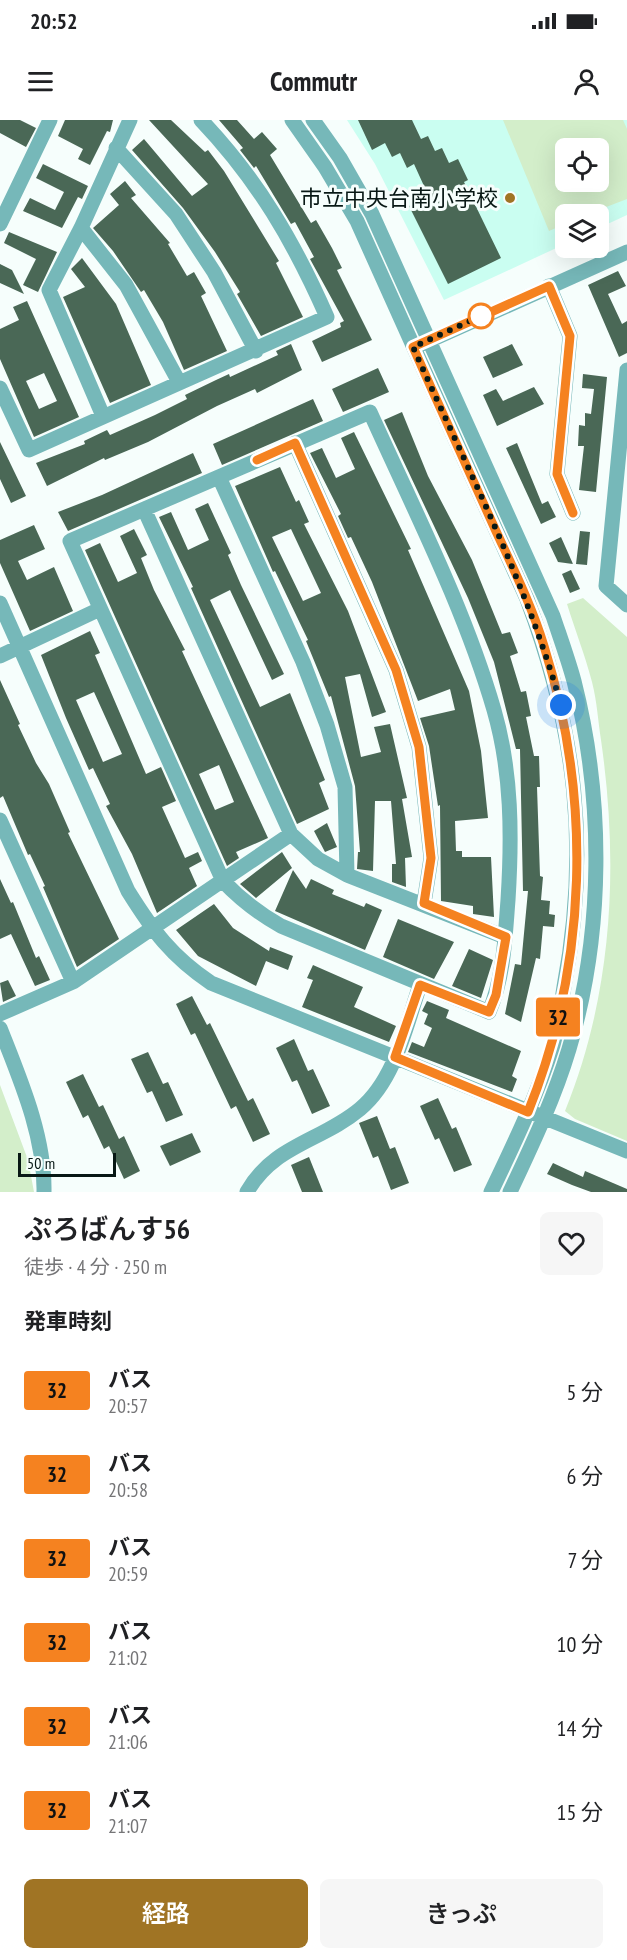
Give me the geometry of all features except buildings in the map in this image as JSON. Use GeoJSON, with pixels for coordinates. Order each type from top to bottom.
{"type":"FeatureCollection","features":[{"type":"Feature","properties":{"kind":"street"},"geometry":{"type":"LineString","coordinates":[[0,224],[51,120]]}},
{"type":"Feature","properties":{"kind":"street"},"geometry":{"type":"LineString","coordinates":[[103,416],[49,290],[81,228],[130,120]]}},
{"type":"Feature","properties":{"kind":"street"},"geometry":{"type":"LineString","coordinates":[[0,388],[29,450],[179,382],[256,351],[327,317],[304,265],[268,201],[226,146],[201,120]]}},
{"type":"Feature","properties":{"kind":"street"},"geometry":{"type":"LineString","coordinates":[[292,120],[325,167],[357,221],[527,599],[547,655],[572,765],[579,868],[574,933],[553,1044],[528,1112],[491,1192]]}},
{"type":"Feature","properties":{"kind":"street"},"geometry":{"type":"LineString","coordinates":[[313,120],[340,158],[372,214],[553,616],[574,681],[588,753],[596,826],[594,910],[587,969],[569,1048],[544,1120],[510,1192]]}},
{"type":"Feature","properties":{"kind":"street"},"geometry":{"type":"LineString","coordinates":[[116,148],[176,214],[214,272],[256,351]]}},
{"type":"Feature","properties":{"kind":"street"},"geometry":{"type":"LineString","coordinates":[[81,228],[126,285],[179,382]]}},
{"type":"Feature","properties":{"kind":"street"},"geometry":{"type":"LineString","coordinates":[[413,347],[627,253]]}},
{"type":"Feature","properties":{"kind":"street"},"geometry":{"type":"LineString","coordinates":[[549,286],[570,336],[557,474],[573,513]]}},
{"type":"Feature","properties":{"kind":"street"},"geometry":{"type":"LineString","coordinates":[[627,370],[606,586],[627,605]]}},
{"type":"Feature","properties":{"kind":"street"},"geometry":{"type":"LineString","coordinates":[[370,412],[456,604],[494,711],[506,774],[512,834],[506,937],[496,995],[489,1012],[281,926],[257,913],[223,881],[70,541],[219,477],[370,412]]}},
{"type":"Feature","properties":{"kind":"street"},"geometry":{"type":"LineString","coordinates":[[295,443],[396,670],[419,747],[431,858],[424,903]]}},
{"type":"Feature","properties":{"kind":"street"},"geometry":{"type":"LineString","coordinates":[[219,477],[303,662],[327,725],[345,787],[347,875]]}},
{"type":"Feature","properties":{"kind":"street"},"geometry":{"type":"LineString","coordinates":[[144,510],[291,834],[318,860],[347,875],[424,903],[506,937]]}},
{"type":"Feature","properties":{"kind":"street"},"geometry":{"type":"LineString","coordinates":[[0,603],[128,891],[170,952],[211,983],[544,1120],[627,1151]]}},
{"type":"Feature","properties":{"kind":"street"},"geometry":{"type":"LineString","coordinates":[[0,656],[100,609]]}},
{"type":"Feature","properties":{"kind":"street"},"geometry":{"type":"LineString","coordinates":[[0,820],[73,982]]}},
{"type":"Feature","properties":{"kind":"street"},"geometry":{"type":"LineString","coordinates":[[0,1014],[73,982],[291,834]]}},
{"type":"Feature","properties":{"kind":"street"},"geometry":{"type":"LineString","coordinates":[[247,1192],[257,1174],[281,1154],[361,1109],[385,1079],[420,985]]}},
{"type":"Feature","properties":{"kind":"street"},"geometry":{"type":"LineString","coordinates":[[0,1028],[23,1089],[42,1157],[44,1192]]}},
{"type":"Feature","properties":{"kind":"shaded area","name":"市立中央台南小学校"},"geometry":{"type":"Polygon","coordinates":[[[347,120],[627,120],[627,215],[609,223],[609,204],[555,204],[555,249],[444,300],[375,164],[347,120]]]}},
{"type":"Feature","properties":{"kind":"shaded area"},"geometry":{"type":"Polygon","coordinates":[[[503,120],[623,120],[627,129],[627,199],[609,206],[609,204],[555,204],[555,228],[549,231],[503,120]]]}},
{"type":"Feature","properties":{"kind":"shaded area"},"geometry":{"type":"Polygon","coordinates":[[[583,598],[627,637],[627,1141],[575,1119],[565,1111],[581,1066],[602,975],[608,928],[610,881],[607,787],[594,689],[567,604],[583,598]]]}},
{"type":"Feature","properties":{"kind":"shaded area"},"geometry":{"type":"Polygon","coordinates":[[[0,1085],[28,1160],[34,1192],[0,1192],[0,1085]]]}},
{"type":"Feature","properties":{"kind":"bus line","name":"32"},"geometry":{"type":"LineString","coordinates":[[257,460],[295,443],[396,670],[419,747],[426,802],[431,858],[424,903],[506,937],[496,995],[489,1012],[420,985],[395,1057],[528,1112],[553,1044],[574,933],[579,868],[572,765],[561,705],[544,645],[527,599],[413,347],[549,286],[570,336],[557,474],[573,513]]}},
{"type":"Feature","properties":{"kind":"place","name":"市立中央台南小学校"},"geometry":{"type":"Point","coordinates":[510,198]}},
{"type":"Feature","properties":{"kind":"route"},"geometry":{"type":"LineString","coordinates":[[481,316],[490,312],[413,347],[527,599],[544,645],[561,705]]}}]}
